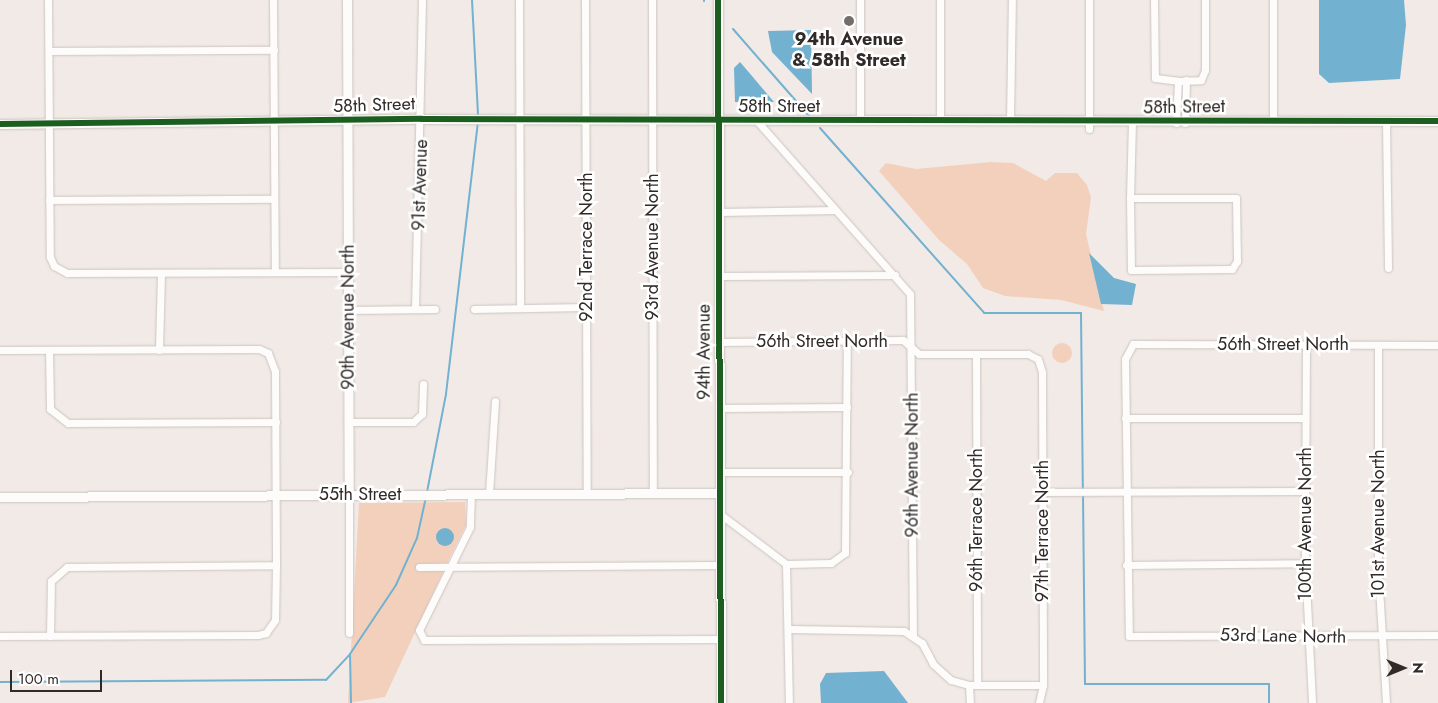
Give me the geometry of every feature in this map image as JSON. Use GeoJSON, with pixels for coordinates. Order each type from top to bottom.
{"type":"FeatureCollection","features":[{"type":"Feature","properties":{"kind":"street"},"geometry":{"type":"LineString","coordinates":[[48,0],[49,200],[54,266],[67,273],[348,272]]}},
{"type":"Feature","properties":{"kind":"street"},"geometry":{"type":"LineString","coordinates":[[273,0],[275,272]]}},
{"type":"Feature","properties":{"kind":"street","name":"90th Avenue North"},"geometry":{"type":"LineString","coordinates":[[347,0],[349,633]]}},
{"type":"Feature","properties":{"kind":"street","name":"91st Avenue"},"geometry":{"type":"LineString","coordinates":[[414,309],[422,118],[422,0]]}},
{"type":"Feature","properties":{"kind":"street"},"geometry":{"type":"LineString","coordinates":[[519,0],[520,308]]}},
{"type":"Feature","properties":{"kind":"street","name":"92nd Terrace North"},"geometry":{"type":"LineString","coordinates":[[585,0],[587,493]]}},
{"type":"Feature","properties":{"kind":"street","name":"93rd Avenue North"},"geometry":{"type":"LineString","coordinates":[[652,0],[653,493]]}},
{"type":"Feature","properties":{"kind":"street","name":"94th Avenue"},"geometry":{"type":"LineString","coordinates":[[718,0],[721,703]]}},
{"type":"Feature","properties":{"kind":"street"},"geometry":{"type":"LineString","coordinates":[[860,0],[860,121]]}},
{"type":"Feature","properties":{"kind":"street"},"geometry":{"type":"LineString","coordinates":[[940,0],[940,121]]}},
{"type":"Feature","properties":{"kind":"street"},"geometry":{"type":"LineString","coordinates":[[1010,121],[1012,0]]}},
{"type":"Feature","properties":{"kind":"street"},"geometry":{"type":"LineString","coordinates":[[1089,0],[1089,126]]}},
{"type":"Feature","properties":{"kind":"street"},"geometry":{"type":"LineString","coordinates":[[1154,0],[1155,78],[1178,80],[1201,80],[1205,70],[1205,0]]}},
{"type":"Feature","properties":{"kind":"street"},"geometry":{"type":"LineString","coordinates":[[1273,0],[1273,121]]}},
{"type":"Feature","properties":{"kind":"street"},"geometry":{"type":"LineString","coordinates":[[49,51],[274,50]]}},
{"type":"Feature","properties":{"kind":"street"},"geometry":{"type":"LineString","coordinates":[[1178,80],[1180,123]]}},
{"type":"Feature","properties":{"kind":"street"},"geometry":{"type":"LineString","coordinates":[[1180,123],[1186,80]]}},
{"type":"Feature","properties":{"kind":"street","name":"58th Street"},"geometry":{"type":"LineString","coordinates":[[0,124],[274,123],[422,118],[468,120],[1010,121],[1089,126],[1132,123],[1438,121]]}},
{"type":"Feature","properties":{"kind":"street"},"geometry":{"type":"LineString","coordinates":[[756,121],[895,275]]}},
{"type":"Feature","properties":{"kind":"street"},"geometry":{"type":"LineString","coordinates":[[1386,122],[1388,268]]}},
{"type":"Feature","properties":{"kind":"street"},"geometry":{"type":"LineString","coordinates":[[1130,198],[1236,198],[1237,261],[1232,269],[1131,270],[1130,198],[1132,123]]}},
{"type":"Feature","properties":{"kind":"street"},"geometry":{"type":"LineString","coordinates":[[49,200],[274,199]]}},
{"type":"Feature","properties":{"kind":"street"},"geometry":{"type":"LineString","coordinates":[[719,212],[835,210]]}},
{"type":"Feature","properties":{"kind":"street"},"geometry":{"type":"LineString","coordinates":[[160,350],[161,274]]}},
{"type":"Feature","properties":{"kind":"street"},"geometry":{"type":"LineString","coordinates":[[719,276],[895,275]]}},
{"type":"Feature","properties":{"kind":"street","name":"96th Avenue North"},"geometry":{"type":"LineString","coordinates":[[895,275],[910,294],[913,636]]}},
{"type":"Feature","properties":{"kind":"street"},"geometry":{"type":"LineString","coordinates":[[474,309],[586,307]]}},
{"type":"Feature","properties":{"kind":"street"},"geometry":{"type":"LineString","coordinates":[[348,310],[435,309]]}},
{"type":"Feature","properties":{"kind":"street"},"geometry":{"type":"LineString","coordinates":[[720,514],[786,564],[831,563],[845,553],[848,472],[847,340]]}},
{"type":"Feature","properties":{"kind":"street","name":"56th Street North"},"geometry":{"type":"LineString","coordinates":[[719,342],[903,340],[911,349],[930,355],[1028,354],[1038,359]]}},
{"type":"Feature","properties":{"kind":"street","name":"100th Avenue North"},"geometry":{"type":"LineString","coordinates":[[1306,344],[1306,636],[1312,703]]}},
{"type":"Feature","properties":{"kind":"street","name":"101st Avenue North"},"geometry":{"type":"LineString","coordinates":[[1378,344],[1379,637],[1385,664],[1386,703]]}},
{"type":"Feature","properties":{"kind":"street","name":"56th Street North"},"geometry":{"type":"LineString","coordinates":[[1125,418],[1129,345],[1438,345]]}},
{"type":"Feature","properties":{"kind":"street"},"geometry":{"type":"LineString","coordinates":[[0,350],[259,349],[268,353],[275,372],[276,422],[276,565],[273,626],[258,635],[0,636]]}},
{"type":"Feature","properties":{"kind":"street"},"geometry":{"type":"LineString","coordinates":[[49,350],[50,409],[56,418],[68,423],[276,422]]}},
{"type":"Feature","properties":{"kind":"street","name":"96th Terrace North"},"geometry":{"type":"LineString","coordinates":[[970,703],[973,685],[976,355]]}},
{"type":"Feature","properties":{"kind":"street","name":"97th Terrace North"},"geometry":{"type":"LineString","coordinates":[[1038,359],[1042,372],[1043,685],[1040,703]]}},
{"type":"Feature","properties":{"kind":"street"},"geometry":{"type":"LineString","coordinates":[[348,422],[412,422],[422,414],[423,384]]}},
{"type":"Feature","properties":{"kind":"street"},"geometry":{"type":"LineString","coordinates":[[489,494],[494,401]]}},
{"type":"Feature","properties":{"kind":"street"},"geometry":{"type":"LineString","coordinates":[[719,408],[847,407]]}},
{"type":"Feature","properties":{"kind":"street"},"geometry":{"type":"LineString","coordinates":[[1305,418],[1125,418],[1126,565],[1305,563]]}},
{"type":"Feature","properties":{"kind":"street"},"geometry":{"type":"LineString","coordinates":[[720,472],[848,472]]}},
{"type":"Feature","properties":{"kind":"street"},"geometry":{"type":"LineString","coordinates":[[1042,492],[1090,490],[1305,491]]}},
{"type":"Feature","properties":{"kind":"street","name":"55th Street"},"geometry":{"type":"LineString","coordinates":[[0,497],[719,493]]}},
{"type":"Feature","properties":{"kind":"street"},"geometry":{"type":"LineString","coordinates":[[471,494],[470,527],[450,567],[420,636],[424,640],[721,640]]}},
{"type":"Feature","properties":{"kind":"street"},"geometry":{"type":"LineString","coordinates":[[786,564],[788,703]]}},
{"type":"Feature","properties":{"kind":"street"},"geometry":{"type":"LineString","coordinates":[[50,636],[51,581],[58,571],[67,567],[276,565]]}},
{"type":"Feature","properties":{"kind":"street"},"geometry":{"type":"LineString","coordinates":[[419,568],[720,565]]}},
{"type":"Feature","properties":{"kind":"street","name":"53rd Lane North"},"geometry":{"type":"LineString","coordinates":[[1126,565],[1129,636],[1379,637],[1438,635]]}},
{"type":"Feature","properties":{"kind":"street"},"geometry":{"type":"LineString","coordinates":[[788,630],[894,630],[913,636],[942,673],[973,685],[1043,685]]}},
{"type":"Feature","properties":{"kind":"shaded area"},"geometry":{"type":"Polygon","coordinates":[[[991,162],[1013,163],[1046,181],[1055,173],[1077,173],[1087,185],[1091,197],[1086,234],[1104,311],[1061,300],[1005,296],[983,288],[967,264],[939,240],[879,171],[886,163],[916,169],[991,162]]]}},
{"type":"Feature","properties":{"kind":"shaded area"},"geometry":{"type":"Polygon","coordinates":[[[1062,343],[1069,346],[1072,353],[1069,360],[1062,363],[1055,360],[1052,353],[1055,346],[1062,343]]]}},
{"type":"Feature","properties":{"kind":"shaded area"},"geometry":{"type":"Polygon","coordinates":[[[465,502],[466,525],[447,563],[416,565],[416,571],[444,570],[385,697],[348,703],[359,503],[465,502]]]}},
{"type":"Feature","properties":{"kind":"water"},"geometry":{"type":"Polygon","coordinates":[[[1319,0],[1404,0],[1406,25],[1400,79],[1329,83],[1319,74],[1319,0]]]}},
{"type":"Feature","properties":{"kind":"water"},"geometry":{"type":"Polygon","coordinates":[[[811,30],[812,94],[772,52],[768,31],[811,30]]]}},
{"type":"Feature","properties":{"kind":"water"},"geometry":{"type":"Polygon","coordinates":[[[740,62],[774,102],[735,102],[734,68],[740,62]]]}},
{"type":"Feature","properties":{"kind":"water"},"geometry":{"type":"Polygon","coordinates":[[[1089,253],[1114,278],[1136,284],[1132,305],[1101,304],[1089,253]]]}},
{"type":"Feature","properties":{"kind":"water"},"geometry":{"type":"Polygon","coordinates":[[[445,528],[451,531],[454,537],[451,543],[445,546],[439,543],[436,537],[439,531],[445,528]]]}},
{"type":"Feature","properties":{"kind":"water"},"geometry":{"type":"Polygon","coordinates":[[[884,671],[908,703],[821,703],[820,684],[826,673],[884,671]]]}},
{"type":"Feature","properties":{"kind":"waterway"},"geometry":{"type":"LineString","coordinates":[[472,0],[478,116]]}},
{"type":"Feature","properties":{"kind":"waterway"},"geometry":{"type":"LineString","coordinates":[[733,29],[810,117]]}},
{"type":"Feature","properties":{"kind":"waterway"},"geometry":{"type":"LineString","coordinates":[[427,492],[446,394],[478,121]]}},
{"type":"Feature","properties":{"kind":"waterway"},"geometry":{"type":"LineString","coordinates":[[820,128],[984,313],[1081,313],[1083,490]]}},
{"type":"Feature","properties":{"kind":"waterway"},"geometry":{"type":"LineString","coordinates":[[1083,494],[1085,684],[1269,684],[1269,703]]}},
{"type":"Feature","properties":{"kind":"waterway"},"geometry":{"type":"LineString","coordinates":[[0,682],[326,680],[350,654],[396,585],[417,538],[426,497]]}},
{"type":"Feature","properties":{"kind":"waterway"},"geometry":{"type":"LineString","coordinates":[[350,654],[351,703]]}},
{"type":"Feature","properties":{"kind":"cycle path"},"geometry":{"type":"LineString","coordinates":[[718,0],[721,703]]}},
{"type":"Feature","properties":{"kind":"cycle path"},"geometry":{"type":"LineString","coordinates":[[0,124],[422,119],[1438,121]]}},
{"type":"Feature","properties":{"kind":"place","name":"94th Avenue & 58th Street"},"geometry":{"type":"Point","coordinates":[849,21]}}]}
